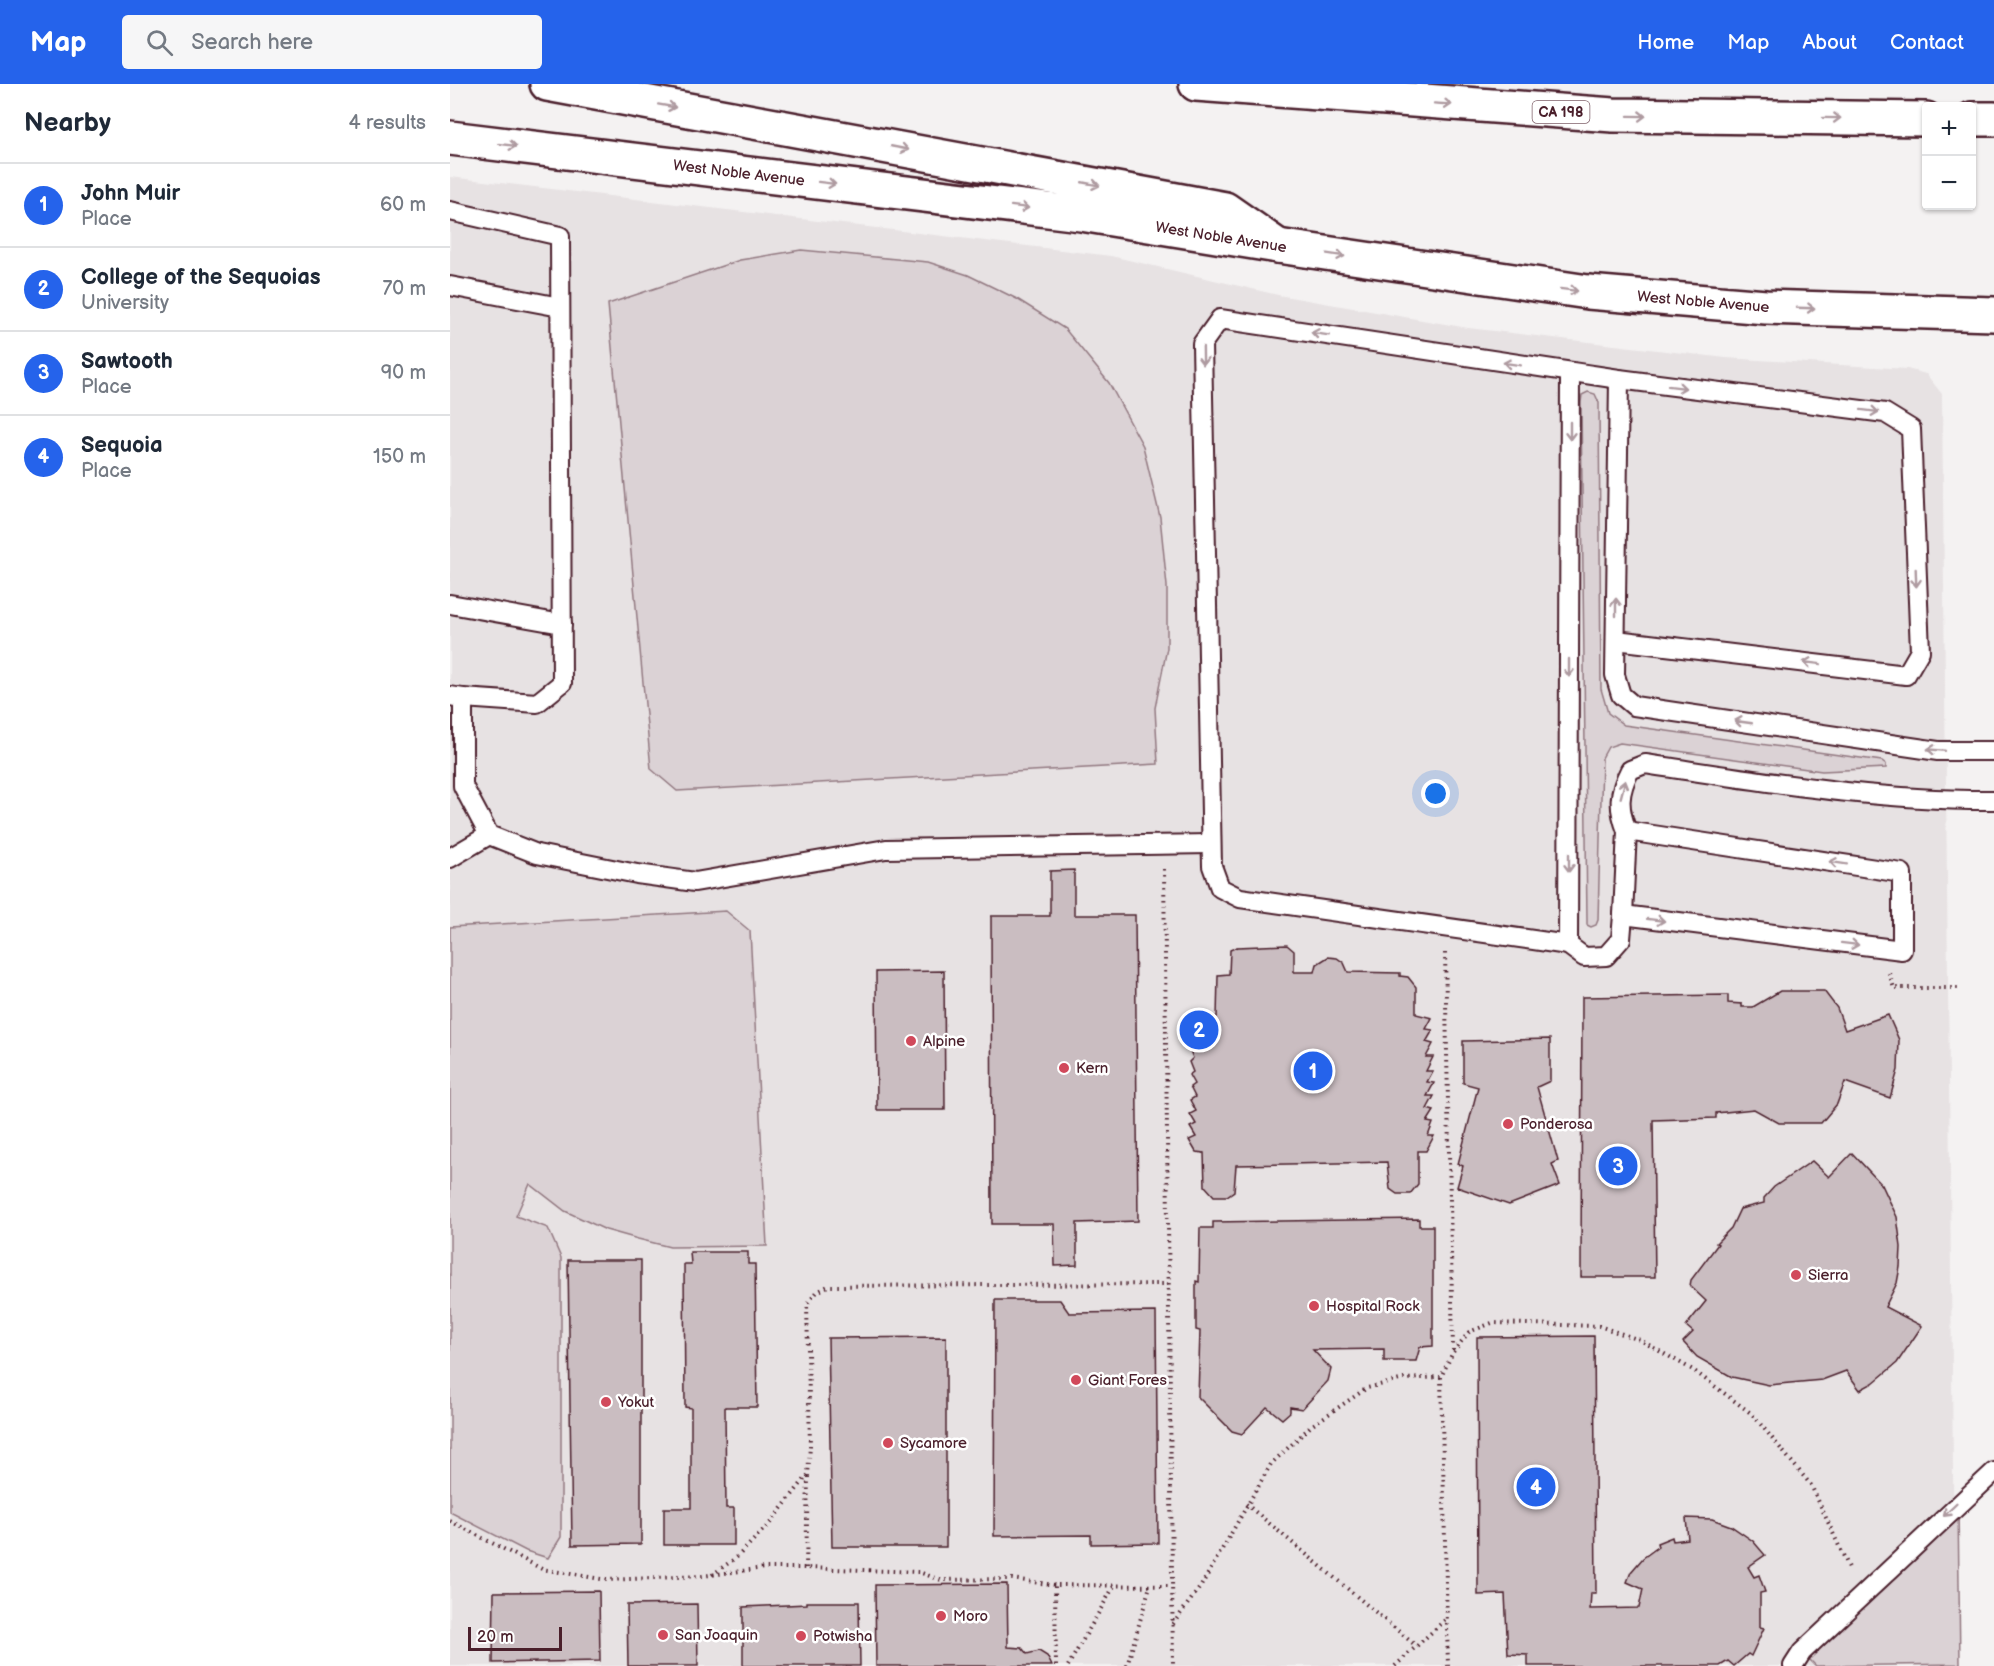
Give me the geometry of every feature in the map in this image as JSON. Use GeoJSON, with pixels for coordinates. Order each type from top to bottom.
{"type":"FeatureCollection","features":[{"type":"Feature","properties":{"kind":"main road"},"geometry":{"type":"LineString","coordinates":[[547,84],[1225,209],[1278,246]]}},
{"type":"Feature","properties":{"kind":"main road","name":"CA 198"},"geometry":{"type":"LineString","coordinates":[[1196,84],[1613,115],[1922,119]]}},
{"type":"Feature","properties":{"kind":"main road"},"geometry":{"type":"LineString","coordinates":[[1976,119],[1994,119]]}},
{"type":"Feature","properties":{"kind":"main road","name":"West Noble Avenue"},"geometry":{"type":"LineString","coordinates":[[450,138],[1081,214],[1588,292],[1766,307],[1994,314]]}},
{"type":"Feature","properties":{"kind":"lane"},"geometry":{"type":"LineString","coordinates":[[450,211],[560,236],[562,683],[537,703],[456,697],[456,785],[489,835],[537,854],[637,874],[695,882],[886,849],[1211,844]]}},
{"type":"Feature","properties":{"kind":"lane"},"geometry":{"type":"LineString","coordinates":[[450,286],[560,307]]}},
{"type":"Feature","properties":{"kind":"lane"},"geometry":{"type":"LineString","coordinates":[[1616,640],[1906,675],[1920,651],[1911,429],[1885,413],[1570,373],[1220,319],[1202,344],[1211,844],[1212,866],[1220,888],[1240,898],[1568,945],[1584,957],[1606,956],[1621,939],[1627,831],[1619,811],[1620,789],[1630,770],[1645,764],[1830,791],[1939,800],[1994,800]]}},
{"type":"Feature","properties":{"kind":"lane"},"geometry":{"type":"LineString","coordinates":[[1568,945],[1570,373]]}},
{"type":"Feature","properties":{"kind":"lane"},"geometry":{"type":"LineString","coordinates":[[1619,379],[1615,675],[1621,695],[1634,706],[1938,751],[1994,751]]}},
{"type":"Feature","properties":{"kind":"lane"},"geometry":{"type":"LineString","coordinates":[[450,604],[562,624]]}},
{"type":"Feature","properties":{"kind":"lane"},"geometry":{"type":"LineString","coordinates":[[1623,915],[1902,950],[1902,873],[1627,831]]}},
{"type":"Feature","properties":{"kind":"lane"},"geometry":{"type":"LineString","coordinates":[[450,858],[489,835]]}},
{"type":"Feature","properties":{"kind":"lane"},"geometry":{"type":"LineString","coordinates":[[1792,1666],[1802,1653],[1994,1472]]}},
{"type":"Feature","properties":{"kind":"path"},"geometry":{"type":"LineString","coordinates":[[1164,845],[1173,1666]]}},
{"type":"Feature","properties":{"kind":"path"},"geometry":{"type":"LineString","coordinates":[[1445,928],[1453,1352]]}},
{"type":"Feature","properties":{"kind":"path"},"geometry":{"type":"LineString","coordinates":[[1880,948],[1894,988],[1961,988]]}},
{"type":"Feature","properties":{"kind":"path"},"geometry":{"type":"LineString","coordinates":[[806,1568],[810,1446],[807,1304],[817,1292],[828,1286],[1168,1284]]}},
{"type":"Feature","properties":{"kind":"path"},"geometry":{"type":"LineString","coordinates":[[1448,1666],[1441,1377],[1453,1352],[1469,1332],[1492,1323],[1599,1326],[1640,1340],[1693,1370],[1752,1414],[1811,1485],[1850,1570]]}},
{"type":"Feature","properties":{"kind":"path"},"geometry":{"type":"LineString","coordinates":[[1173,1624],[1201,1586],[1271,1464],[1311,1426],[1367,1388],[1404,1379],[1441,1377]]}},
{"type":"Feature","properties":{"kind":"path"},"geometry":{"type":"LineString","coordinates":[[712,1575],[737,1557],[770,1523],[808,1475]]}},
{"type":"Feature","properties":{"kind":"path"},"geometry":{"type":"LineString","coordinates":[[1246,1504],[1415,1645]]}},
{"type":"Feature","properties":{"kind":"path"},"geometry":{"type":"LineString","coordinates":[[450,1521],[542,1569],[607,1580],[712,1575],[765,1568],[806,1568],[919,1572],[940,1580],[1012,1579],[1055,1585],[1172,1586]]}},
{"type":"Feature","properties":{"kind":"path"},"geometry":{"type":"LineString","coordinates":[[1055,1585],[1056,1666]]}},
{"type":"Feature","properties":{"kind":"path"},"geometry":{"type":"LineString","coordinates":[[1068,1666],[1114,1585]]}},
{"type":"Feature","properties":{"kind":"path"},"geometry":{"type":"LineString","coordinates":[[1126,1666],[1150,1586]]}},
{"type":"Feature","properties":{"kind":"path"},"geometry":{"type":"LineString","coordinates":[[1395,1666],[1446,1618]]}},
{"type":"Feature","properties":{"kind":"shaded area"},"geometry":{"type":"Polygon","coordinates":[[[450,177],[1111,256],[1278,295],[1468,328],[1726,358],[1907,369],[1926,374],[1942,394],[1955,1666],[450,1666],[450,177]]]}},
{"type":"Feature","properties":{"kind":"shaded area"},"geometry":{"type":"Polygon","coordinates":[[[801,250],[928,262],[968,275],[1017,299],[1065,329],[1109,383],[1143,446],[1160,517],[1167,586],[1167,648],[1155,708],[1158,764],[677,791],[651,769],[608,304],[740,260],[801,250]]]}},
{"type":"Feature","properties":{"kind":"shaded area"},"geometry":{"type":"Polygon","coordinates":[[[1588,392],[1595,394],[1599,403],[1601,689],[1608,713],[1624,725],[1882,761],[1886,764],[1886,768],[1822,771],[1620,743],[1608,747],[1602,758],[1598,920],[1596,925],[1591,927],[1587,925],[1581,403],[1582,395],[1588,392]]]}},
{"type":"Feature","properties":{"kind":"shaded area"},"geometry":{"type":"Polygon","coordinates":[[[726,911],[750,931],[767,1246],[670,1247],[638,1239],[606,1230],[565,1211],[530,1184],[516,1216],[548,1228],[561,1258],[561,1537],[548,1558],[526,1551],[450,1512],[450,927],[726,911]]]}},
{"type":"Feature","properties":{"kind":"shaded area"},"geometry":{"type":"Polygon","coordinates":[[[1958,1506],[1960,1664],[1816,1666],[1809,1659],[1958,1506]]]}},
{"type":"Feature","properties":{"kind":"building","name":"Kern"},"geometry":{"type":"Polygon","coordinates":[[[1074,870],[1074,915],[1135,915],[1138,1221],[1077,1223],[1077,1265],[1055,1266],[1054,1224],[992,1224],[991,916],[1050,916],[1050,871],[1074,870]]]}},
{"type":"Feature","properties":{"kind":"building"},"geometry":{"type":"Polygon","coordinates":[[[1287,945],[1294,951],[1294,972],[1315,972],[1317,964],[1328,957],[1337,958],[1344,963],[1348,972],[1400,973],[1400,976],[1408,977],[1416,987],[1416,1014],[1432,1018],[1426,1029],[1433,1030],[1426,1042],[1433,1044],[1426,1057],[1433,1057],[1426,1071],[1433,1071],[1427,1082],[1434,1083],[1427,1096],[1434,1096],[1427,1109],[1434,1111],[1427,1122],[1433,1123],[1428,1136],[1434,1136],[1426,1151],[1418,1151],[1418,1184],[1410,1194],[1397,1194],[1390,1189],[1387,1162],[1236,1165],[1234,1191],[1227,1196],[1214,1196],[1205,1186],[1204,1153],[1196,1152],[1189,1140],[1196,1137],[1190,1127],[1196,1124],[1190,1114],[1196,1111],[1190,1100],[1195,1097],[1190,1087],[1194,1084],[1189,1075],[1193,1072],[1189,1062],[1193,1058],[1189,1048],[1194,1045],[1189,1035],[1193,1032],[1190,1022],[1196,1017],[1217,1017],[1218,975],[1229,974],[1230,950],[1237,947],[1287,945]]]}},
{"type":"Feature","properties":{"kind":"building","name":"Alpine"},"geometry":{"type":"Polygon","coordinates":[[[944,971],[945,1110],[877,1110],[876,972],[944,971]]]}},
{"type":"Feature","properties":{"kind":"building"},"geometry":{"type":"Polygon","coordinates":[[[1780,991],[1824,991],[1837,1008],[1845,1030],[1888,1015],[1899,1040],[1898,1070],[1890,1098],[1845,1082],[1837,1104],[1821,1123],[1779,1123],[1754,1109],[1716,1113],[1716,1118],[1653,1120],[1655,1277],[1581,1277],[1582,997],[1728,995],[1728,1003],[1753,1007],[1780,991]]]}},
{"type":"Feature","properties":{"kind":"building","name":"Ponderosa"},"geometry":{"type":"Polygon","coordinates":[[[1550,1039],[1550,1081],[1537,1087],[1558,1161],[1552,1164],[1560,1185],[1509,1205],[1457,1187],[1463,1166],[1458,1164],[1478,1087],[1463,1083],[1463,1041],[1550,1039]]]}},
{"type":"Feature","properties":{"kind":"building","name":"Sierra"},"geometry":{"type":"Polygon","coordinates":[[[1852,1153],[1882,1185],[1897,1217],[1901,1247],[1900,1267],[1897,1283],[1885,1307],[1922,1326],[1897,1363],[1873,1383],[1860,1390],[1846,1371],[1822,1380],[1769,1385],[1732,1377],[1697,1357],[1683,1342],[1693,1332],[1686,1326],[1706,1301],[1690,1286],[1691,1280],[1718,1244],[1716,1243],[1731,1228],[1740,1209],[1764,1203],[1764,1198],[1774,1187],[1812,1161],[1829,1177],[1852,1153]]]}},
{"type":"Feature","properties":{"kind":"building","name":"Hospital Rock"},"geometry":{"type":"Polygon","coordinates":[[[1419,1219],[1419,1226],[1433,1226],[1433,1346],[1420,1347],[1416,1361],[1384,1361],[1384,1349],[1313,1350],[1331,1369],[1328,1381],[1302,1409],[1290,1407],[1290,1412],[1282,1419],[1267,1407],[1242,1434],[1232,1431],[1198,1397],[1200,1331],[1196,1330],[1196,1281],[1199,1282],[1200,1228],[1213,1228],[1213,1222],[1419,1219]]]}},
{"type":"Feature","properties":{"kind":"building","name":"Yokut"},"geometry":{"type":"Polygon","coordinates":[[[690,1252],[748,1252],[748,1264],[755,1264],[757,1407],[725,1407],[726,1508],[734,1508],[734,1545],[664,1545],[664,1508],[691,1508],[691,1408],[685,1407],[684,1264],[691,1264],[690,1252]]]}},
{"type":"Feature","properties":{"kind":"building","name":"Yokut"},"geometry":{"type":"Polygon","coordinates":[[[568,1260],[641,1260],[641,1544],[572,1545],[568,1260]]]}},
{"type":"Feature","properties":{"kind":"building","name":"Giant Fores"},"geometry":{"type":"Polygon","coordinates":[[[995,1300],[1060,1300],[1069,1313],[1156,1312],[1158,1543],[1091,1544],[1091,1535],[994,1536],[995,1300]]]}},
{"type":"Feature","properties":{"kind":"building"},"geometry":{"type":"Polygon","coordinates":[[[1594,1336],[1596,1593],[1591,1593],[1590,1609],[1639,1608],[1643,1589],[1627,1582],[1631,1572],[1643,1558],[1658,1547],[1657,1543],[1672,1537],[1673,1541],[1688,1539],[1686,1518],[1712,1519],[1731,1526],[1753,1541],[1765,1555],[1748,1567],[1754,1577],[1759,1575],[1765,1592],[1760,1593],[1760,1627],[1764,1628],[1751,1656],[1748,1654],[1734,1666],[1728,1661],[1720,1666],[1528,1666],[1528,1655],[1508,1654],[1505,1594],[1478,1595],[1477,1337],[1594,1336]]]}},
{"type":"Feature","properties":{"kind":"building","name":"Sycamore"},"geometry":{"type":"Polygon","coordinates":[[[946,1337],[946,1547],[832,1547],[828,1338],[946,1337]]]}},
{"type":"Feature","properties":{"kind":"building","name":"Moro"},"geometry":{"type":"Polygon","coordinates":[[[1007,1584],[1008,1647],[1022,1648],[1027,1654],[1039,1651],[1047,1656],[1052,1666],[876,1666],[875,1585],[1007,1584]]]}},
{"type":"Feature","properties":{"kind":"building"},"geometry":{"type":"Polygon","coordinates":[[[599,1591],[600,1661],[493,1663],[494,1592],[599,1591]]]}},
{"type":"Feature","properties":{"kind":"building","name":"Potwisha"},"geometry":{"type":"Polygon","coordinates":[[[807,1602],[859,1602],[860,1666],[743,1666],[743,1607],[807,1604],[807,1602]]]}},
{"type":"Feature","properties":{"kind":"building","name":"San Joaquin"},"geometry":{"type":"Polygon","coordinates":[[[697,1604],[698,1666],[628,1666],[627,1605],[697,1604]]]}},
{"type":"Feature","properties":{"kind":"place","name":"College of the Sequoias"},"geometry":{"type":"Point","coordinates":[1199,1030]}},
{"type":"Feature","properties":{"kind":"place","name":"Alpine"},"geometry":{"type":"Point","coordinates":[911,1041]}},
{"type":"Feature","properties":{"kind":"place","name":"Kern"},"geometry":{"type":"Point","coordinates":[1064,1068]}},
{"type":"Feature","properties":{"kind":"place","name":"John Muir"},"geometry":{"type":"Point","coordinates":[1313,1071]}},
{"type":"Feature","properties":{"kind":"place","name":"Ponderosa"},"geometry":{"type":"Point","coordinates":[1508,1124]}},
{"type":"Feature","properties":{"kind":"place","name":"Sawtooth"},"geometry":{"type":"Point","coordinates":[1618,1166]}},
{"type":"Feature","properties":{"kind":"place","name":"Sierra"},"geometry":{"type":"Point","coordinates":[1796,1275]}},
{"type":"Feature","properties":{"kind":"place","name":"Hospital Rock"},"geometry":{"type":"Point","coordinates":[1314,1306]}},
{"type":"Feature","properties":{"kind":"place","name":"Giant Fores"},"geometry":{"type":"Point","coordinates":[1076,1380]}},
{"type":"Feature","properties":{"kind":"place","name":"Yokut"},"geometry":{"type":"Point","coordinates":[606,1402]}},
{"type":"Feature","properties":{"kind":"place","name":"Sycamore"},"geometry":{"type":"Point","coordinates":[888,1443]}},
{"type":"Feature","properties":{"kind":"place","name":"Sequoia"},"geometry":{"type":"Point","coordinates":[1536,1487]}},
{"type":"Feature","properties":{"kind":"place","name":"Moro"},"geometry":{"type":"Point","coordinates":[941,1616]}},
{"type":"Feature","properties":{"kind":"place","name":"San Joaquin"},"geometry":{"type":"Point","coordinates":[663,1635]}},
{"type":"Feature","properties":{"kind":"place","name":"Potwisha"},"geometry":{"type":"Point","coordinates":[801,1636]}}]}
